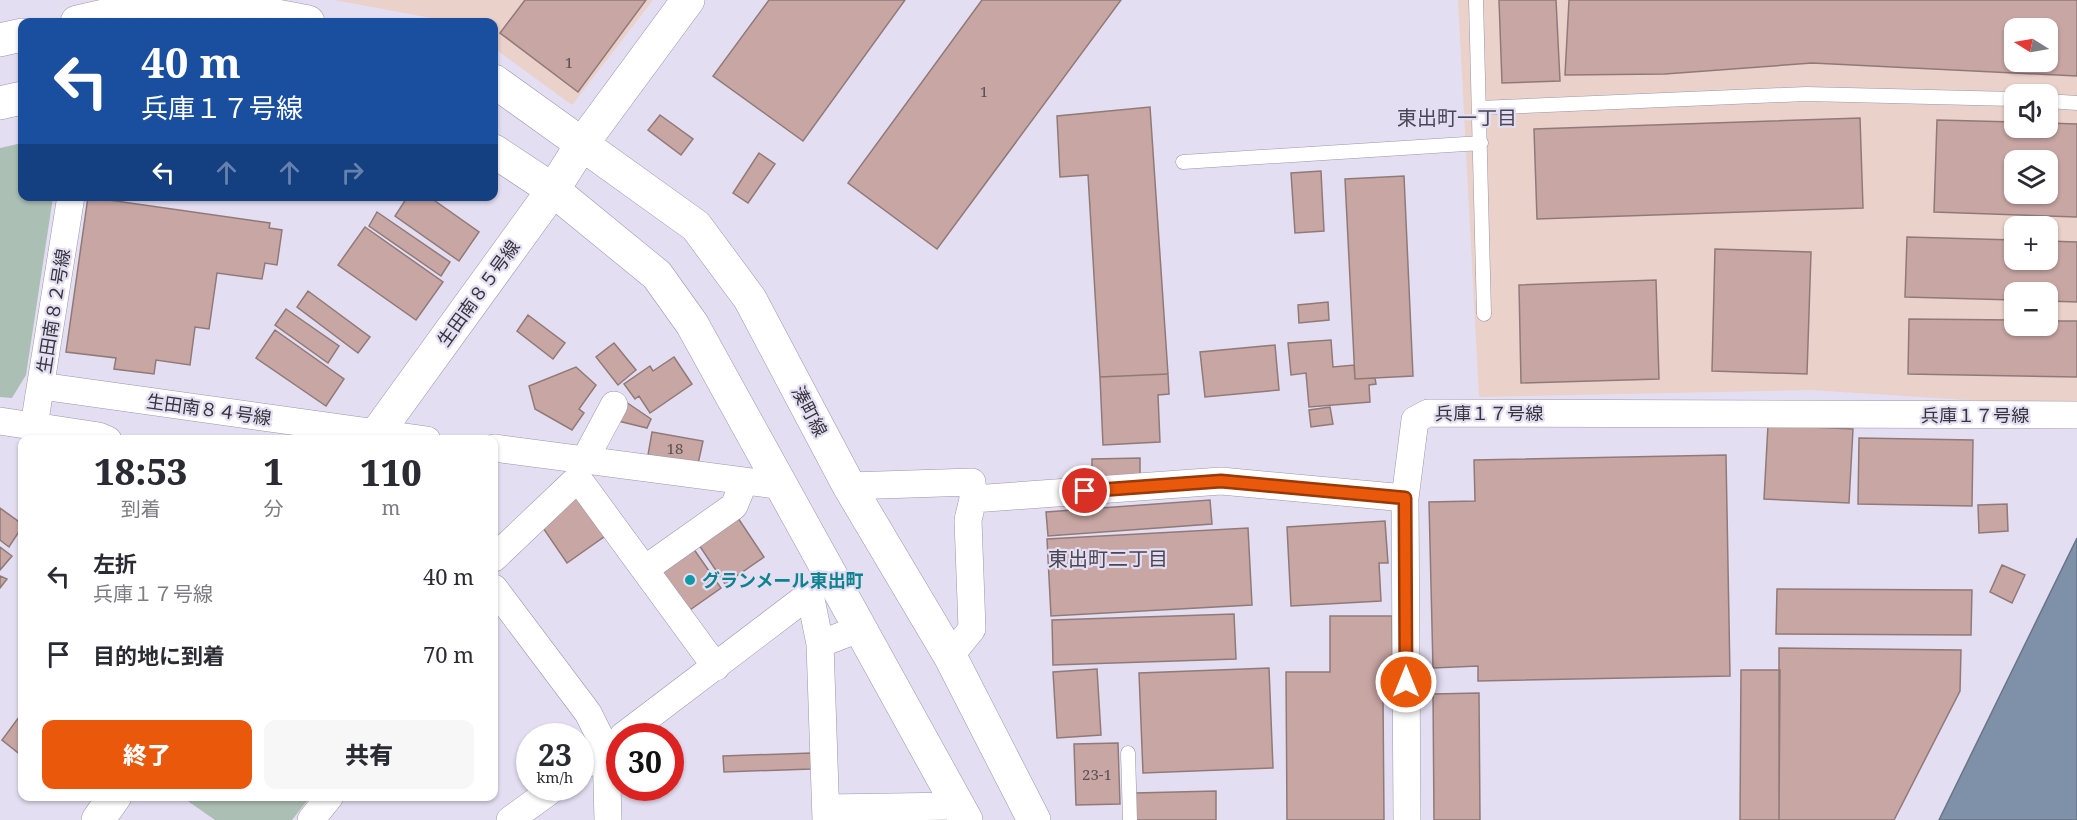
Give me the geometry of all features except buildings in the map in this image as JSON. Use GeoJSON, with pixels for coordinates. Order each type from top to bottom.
{"type":"FeatureCollection","features":[{"type":"Feature","properties":{"kind":"street","name":"生田南８５号線"},"geometry":{"type":"LineString","coordinates":[[376,435],[553,190],[582,144],[688,0]]}},
{"type":"Feature","properties":{"kind":"street"},"geometry":{"type":"LineString","coordinates":[[95,18],[162,3],[225,6],[287,18]]}},
{"type":"Feature","properties":{"kind":"street"},"geometry":{"type":"LineString","coordinates":[[0,40],[18,36]]}},
{"type":"Feature","properties":{"kind":"street","name":"湊町線"},"geometry":{"type":"LineString","coordinates":[[498,84],[696,226],[750,298],[849,486],[950,656],[1034,820]]}},
{"type":"Feature","properties":{"kind":"street"},"geometry":{"type":"LineString","coordinates":[[0,103],[18,99]]}},
{"type":"Feature","properties":{"kind":"street"},"geometry":{"type":"LineString","coordinates":[[498,154],[553,190],[657,275],[692,324],[962,813],[826,814],[820,644],[810,594],[641,723]]}},
{"type":"Feature","properties":{"kind":"street","name":"生田南８２号線"},"geometry":{"type":"LineString","coordinates":[[34,426],[70,201]]}},
{"type":"Feature","properties":{"kind":"street","name":"生田南８４号線"},"geometry":{"type":"LineString","coordinates":[[41,386],[368,435]]}},
{"type":"Feature","properties":{"kind":"street"},"geometry":{"type":"LineString","coordinates":[[498,554],[579,471],[614,405]]}},
{"type":"Feature","properties":{"kind":"street","name":"兵庫１７号線"},"geometry":{"type":"LineString","coordinates":[[1405,498],[1415,420],[1428,413],[2077,415]]}},
{"type":"Feature","properties":{"kind":"street"},"geometry":{"type":"LineString","coordinates":[[0,421],[92,435]]}},
{"type":"Feature","properties":{"kind":"street"},"geometry":{"type":"LineString","coordinates":[[498,449],[579,471],[783,486]]}},
{"type":"Feature","properties":{"kind":"street"},"geometry":{"type":"LineString","coordinates":[[579,471],[582,484],[716,667]]}},
{"type":"Feature","properties":{"kind":"street"},"geometry":{"type":"LineString","coordinates":[[973,499],[1221,481],[1405,498],[1407,820]]}},
{"type":"Feature","properties":{"kind":"street"},"geometry":{"type":"LineString","coordinates":[[645,569],[734,506],[744,482]]}},
{"type":"Feature","properties":{"kind":"street"},"geometry":{"type":"LineString","coordinates":[[849,486],[972,482],[973,499],[968,519],[972,629],[950,656]]}},
{"type":"Feature","properties":{"kind":"street"},"geometry":{"type":"LineString","coordinates":[[498,593],[588,713],[606,732]]}},
{"type":"Feature","properties":{"kind":"street"},"geometry":{"type":"LineString","coordinates":[[820,644],[861,628]]}},
{"type":"Feature","properties":{"kind":"street"},"geometry":{"type":"LineString","coordinates":[[98,820],[111,801]]}},
{"type":"Feature","properties":{"kind":"street"},"geometry":{"type":"LineString","coordinates":[[311,820],[326,801]]}},
{"type":"Feature","properties":{"kind":"street"},"geometry":{"type":"LineString","coordinates":[[510,820],[536,801]]}},
{"type":"Feature","properties":{"kind":"street"},"geometry":{"type":"LineString","coordinates":[[608,820],[610,801]]}},
{"type":"Feature","properties":{"kind":"lane"},"geometry":{"type":"LineString","coordinates":[[1476,0],[1484,314]]}},
{"type":"Feature","properties":{"kind":"lane"},"geometry":{"type":"LineString","coordinates":[[1480,108],[1806,94],[2004,99]]}},
{"type":"Feature","properties":{"kind":"lane"},"geometry":{"type":"LineString","coordinates":[[2058,102],[2077,103]]}},
{"type":"Feature","properties":{"kind":"lane"},"geometry":{"type":"LineString","coordinates":[[1183,162],[1481,143]]}},
{"type":"Feature","properties":{"kind":"lane"},"geometry":{"type":"LineString","coordinates":[[1128,753],[1130,820]]}},
{"type":"Feature","properties":{"kind":"shaded area"},"geometry":{"type":"Polygon","coordinates":[[[334,0],[653,0],[572,105],[498,51],[498,18],[431,18],[334,0]]]}},
{"type":"Feature","properties":{"kind":"shaded area"},"geometry":{"type":"Polygon","coordinates":[[[1458,0],[2077,0],[2077,407],[1810,390],[1479,397],[1458,0]]]}},
{"type":"Feature","properties":{"kind":"green space"},"geometry":{"type":"Polygon","coordinates":[[[18,144],[18,201],[52,201],[26,375],[12,398],[0,397],[0,148],[18,144]]]}},
{"type":"Feature","properties":{"kind":"green space"},"geometry":{"type":"Polygon","coordinates":[[[188,801],[307,801],[292,820],[215,820],[188,801]]]}},
{"type":"Feature","properties":{"kind":"water"},"geometry":{"type":"Polygon","coordinates":[[[2077,538],[2077,820],[1939,820],[2077,538]]]}},
{"type":"Feature","properties":{"kind":"place","name":"グランメール東出町"},"geometry":{"type":"Point","coordinates":[690,580]}},
{"type":"Feature","properties":{"kind":"district","name":"東出町一丁目"},"geometry":{"type":"Point","coordinates":[1457,117]}},
{"type":"Feature","properties":{"kind":"district","name":"東出町二丁目"},"geometry":{"type":"Point","coordinates":[1108,558]}},
{"type":"Feature","properties":{"kind":"route"},"geometry":{"type":"LineString","coordinates":[[1085,491],[1221,481],[1405,498],[1406,682]]}}]}
